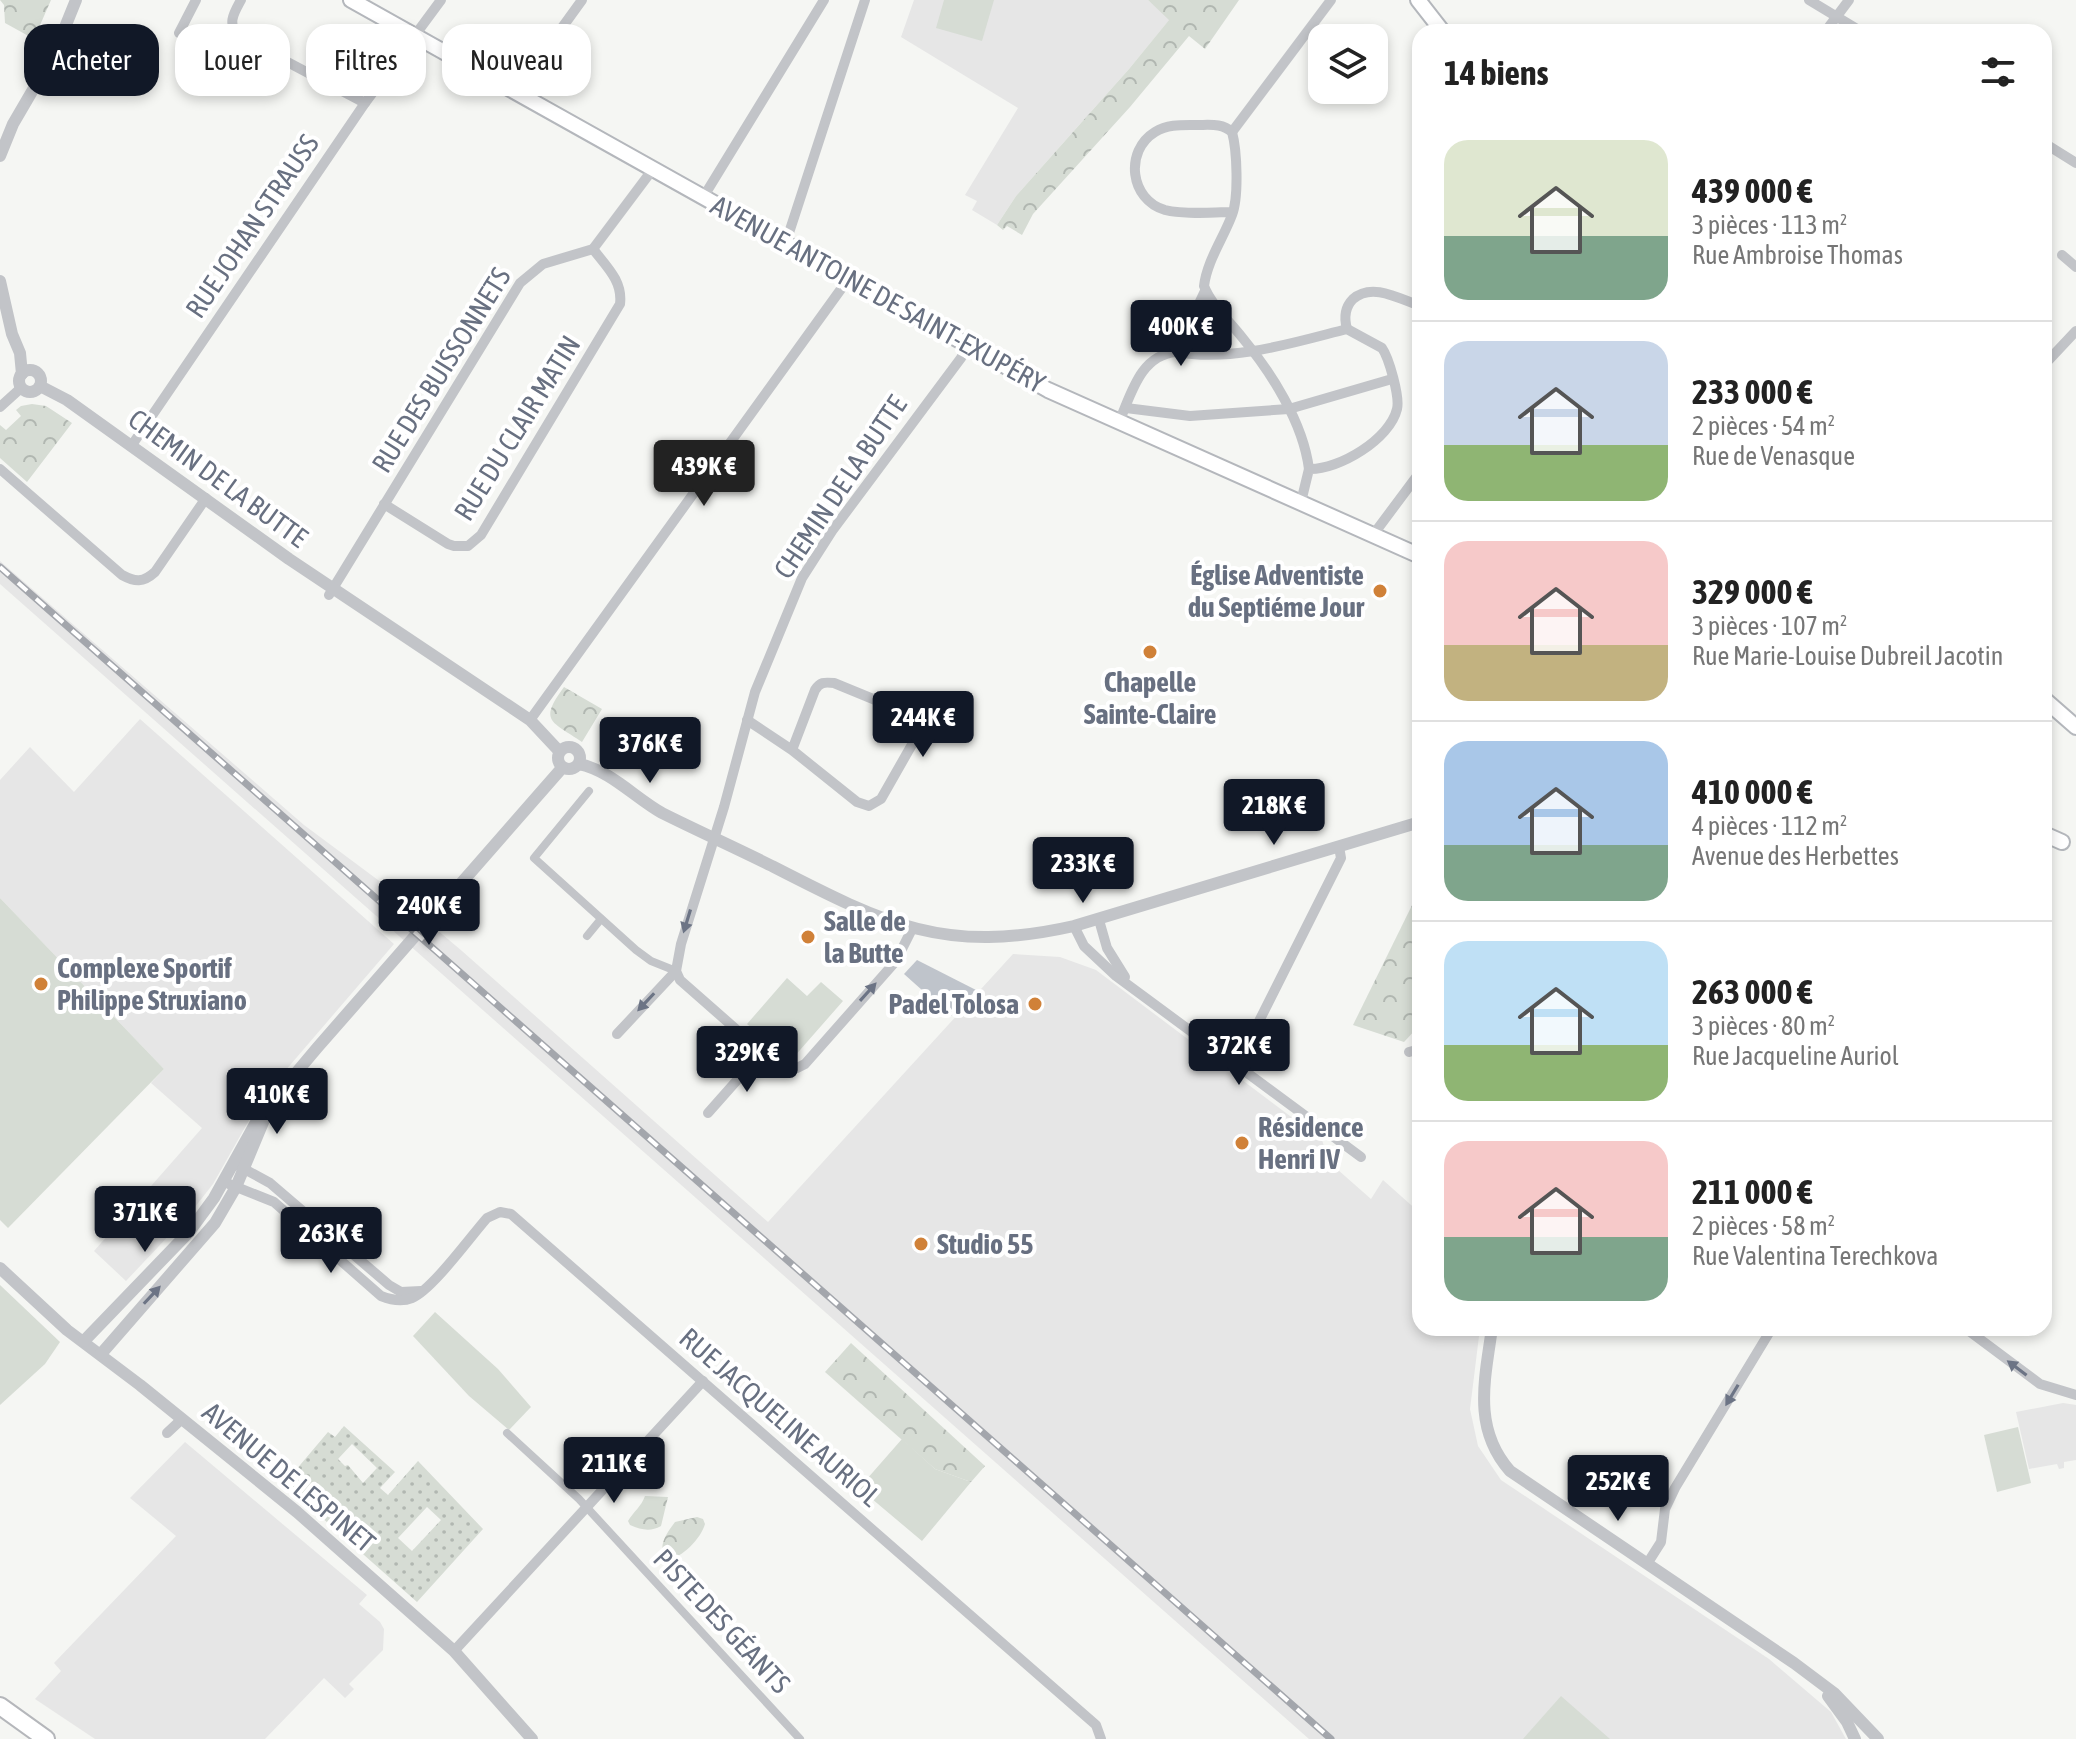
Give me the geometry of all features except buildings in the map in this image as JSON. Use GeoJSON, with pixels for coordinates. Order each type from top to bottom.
{"type":"FeatureCollection","features":[{"type":"Feature","properties":{"kind":"main road","name":"AVENUE ANTOINE DE SAINT-EXUPÉRY"},"geometry":{"type":"LineString","coordinates":[[351,0],[393,24]]}},
{"type":"Feature","properties":{"kind":"main road"},"geometry":{"type":"LineString","coordinates":[[1418,0],[1437,24]]}},
{"type":"Feature","properties":{"kind":"main road","name":"AVENUE ANTOINE DE SAINT-EXUPÉRY"},"geometry":{"type":"LineString","coordinates":[[521,96],[1048,390],[1412,552]]}},
{"type":"Feature","properties":{"kind":"main road"},"geometry":{"type":"LineString","coordinates":[[2052,706],[2076,727]]}},
{"type":"Feature","properties":{"kind":"main road"},"geometry":{"type":"LineString","coordinates":[[2052,838],[2062,842]]}},
{"type":"Feature","properties":{"kind":"main road"},"geometry":{"type":"LineString","coordinates":[[0,1706],[46,1739]]}},
{"type":"Feature","properties":{"kind":"street"},"geometry":{"type":"LineString","coordinates":[[0,156],[13,124],[55,52],[76,0]]}},
{"type":"Feature","properties":{"kind":"street"},"geometry":{"type":"LineString","coordinates":[[184,24],[196,0]]}},
{"type":"Feature","properties":{"kind":"street"},"geometry":{"type":"LineString","coordinates":[[241,0],[232,16],[238,36],[365,103]]}},
{"type":"Feature","properties":{"kind":"street","name":"RUE JOHAN STRAUSS"},"geometry":{"type":"LineString","coordinates":[[423,24],[441,0]]}},
{"type":"Feature","properties":{"kind":"street"},"geometry":{"type":"LineString","coordinates":[[565,24],[582,0]]}},
{"type":"Feature","properties":{"kind":"street"},"geometry":{"type":"LineString","coordinates":[[704,196],[824,0]]}},
{"type":"Feature","properties":{"kind":"street"},"geometry":{"type":"LineString","coordinates":[[786,242],[865,0]]}},
{"type":"Feature","properties":{"kind":"street"},"geometry":{"type":"LineString","coordinates":[[1176,352],[1205,291],[1207,271],[1233,212],[1236,199],[1232,132],[1331,0]]}},
{"type":"Feature","properties":{"kind":"street"},"geometry":{"type":"LineString","coordinates":[[1809,0],[1848,24]]}},
{"type":"Feature","properties":{"kind":"street"},"geometry":{"type":"LineString","coordinates":[[1831,24],[1849,0]]}},
{"type":"Feature","properties":{"kind":"street","name":"RUE JOHAN STRAUSS"},"geometry":{"type":"LineString","coordinates":[[132,445],[370,96]]}},
{"type":"Feature","properties":{"kind":"street"},"geometry":{"type":"LineString","coordinates":[[1232,132],[1219,125],[1164,127],[1142,143],[1135,173],[1139,190],[1156,206],[1180,212],[1233,212]]}},
{"type":"Feature","properties":{"kind":"street"},"geometry":{"type":"LineString","coordinates":[[2052,148],[2076,163]]}},
{"type":"Feature","properties":{"kind":"street"},"geometry":{"type":"LineString","coordinates":[[593,249],[653,169]]}},
{"type":"Feature","properties":{"kind":"street","name":"RUE DES BUISSONNETS"},"geometry":{"type":"LineString","coordinates":[[331,591],[520,283],[543,264],[593,249]]}},
{"type":"Feature","properties":{"kind":"street","name":"RUE DU CLAIR MATIN"},"geometry":{"type":"LineString","coordinates":[[384,504],[454,546],[468,546],[481,535],[620,304],[618,281],[593,249]]}},
{"type":"Feature","properties":{"kind":"street"},"geometry":{"type":"LineString","coordinates":[[2062,255],[2076,267]]}},
{"type":"Feature","properties":{"kind":"street"},"geometry":{"type":"LineString","coordinates":[[530,720],[849,278]]}},
{"type":"Feature","properties":{"kind":"street"},"geometry":{"type":"LineString","coordinates":[[0,281],[5,325],[28,372],[41,378],[40,386],[31,392],[21,388]]}},
{"type":"Feature","properties":{"kind":"street"},"geometry":{"type":"LineString","coordinates":[[1205,291],[1253,351],[1289,409],[1300,434],[1309,469],[1301,502]]}},
{"type":"Feature","properties":{"kind":"street"},"geometry":{"type":"LineString","coordinates":[[1347,329],[1348,304],[1364,292],[1381,292],[1412,303]]}},
{"type":"Feature","properties":{"kind":"street"},"geometry":{"type":"LineString","coordinates":[[1119,422],[1143,370],[1162,355],[1176,352],[1206,356],[1253,351],[1347,329],[1382,348],[1398,402],[1397,409],[1372,445],[1358,455],[1318,469],[1309,469]]}},
{"type":"Feature","properties":{"kind":"street"},"geometry":{"type":"LineString","coordinates":[[2052,356],[2076,331]]}},
{"type":"Feature","properties":{"kind":"street","name":"CHEMIN DE LA BUTTE"},"geometry":{"type":"LineString","coordinates":[[676,971],[679,951],[724,807],[747,720],[782,621],[809,564],[967,346]]}},
{"type":"Feature","properties":{"kind":"street"},"geometry":{"type":"LineString","coordinates":[[21,388],[19,381],[28,372]]}},
{"type":"Feature","properties":{"kind":"street"},"geometry":{"type":"LineString","coordinates":[[1126,408],[1190,416],[1289,409],[1392,379]]}},
{"type":"Feature","properties":{"kind":"street","name":"CHEMIN DE LA BUTTE"},"geometry":{"type":"LineString","coordinates":[[40,386],[67,400],[132,445],[331,591],[530,720],[559,751]]}},
{"type":"Feature","properties":{"kind":"street"},"geometry":{"type":"LineString","coordinates":[[0,407],[21,388]]}},
{"type":"Feature","properties":{"kind":"street"},"geometry":{"type":"LineString","coordinates":[[0,469],[122,575],[139,581],[155,572],[206,498]]}},
{"type":"Feature","properties":{"kind":"street"},"geometry":{"type":"LineString","coordinates":[[1373,535],[1412,483]]}},
{"type":"Feature","properties":{"kind":"street"},"geometry":{"type":"LineString","coordinates":[[747,720],[792,750],[857,802],[869,806],[881,799],[918,734],[919,726],[912,715],[825,682],[815,690],[792,750]]}},
{"type":"Feature","properties":{"kind":"street"},"geometry":{"type":"LineString","coordinates":[[562,768],[557,760],[559,751],[567,747],[575,748],[579,753],[579,764]]}},
{"type":"Feature","properties":{"kind":"street"},"geometry":{"type":"LineString","coordinates":[[579,764],[602,772],[654,809],[712,842],[878,918],[939,935],[994,939],[1037,935],[1099,920],[1412,824]]}},
{"type":"Feature","properties":{"kind":"street"},"geometry":{"type":"LineString","coordinates":[[562,768],[573,769],[579,764]]}},
{"type":"Feature","properties":{"kind":"street"},"geometry":{"type":"LineString","coordinates":[[101,1354],[198,1246],[223,1211],[236,1187],[239,1166],[259,1117],[562,768]]}},
{"type":"Feature","properties":{"kind":"street"},"geometry":{"type":"LineString","coordinates":[[589,791],[534,858],[651,961],[676,971],[680,980],[779,1067],[786,1069],[805,1064],[896,961],[912,929]]}},
{"type":"Feature","properties":{"kind":"street"},"geometry":{"type":"LineString","coordinates":[[1237,1065],[1341,858],[1339,847]]}},
{"type":"Feature","properties":{"kind":"street"},"geometry":{"type":"LineString","coordinates":[[587,936],[601,919]]}},
{"type":"Feature","properties":{"kind":"street"},"geometry":{"type":"LineString","coordinates":[[1099,920],[1114,963],[1136,991]]}},
{"type":"Feature","properties":{"kind":"street"},"geometry":{"type":"LineString","coordinates":[[1074,926],[1078,938],[1088,950],[1136,991],[1361,1157]]}},
{"type":"Feature","properties":{"kind":"street"},"geometry":{"type":"LineString","coordinates":[[617,1034],[676,971]]}},
{"type":"Feature","properties":{"kind":"street"},"geometry":{"type":"LineString","coordinates":[[708,1113],[762,1052]]}},
{"type":"Feature","properties":{"kind":"street"},"geometry":{"type":"LineString","coordinates":[[84,1341],[103,1325],[189,1232],[223,1182],[239,1166]]}},
{"type":"Feature","properties":{"kind":"street"},"geometry":{"type":"LineString","coordinates":[[239,1166],[270,1183],[389,1285],[408,1293],[426,1289]]}},
{"type":"Feature","properties":{"kind":"street"},"geometry":{"type":"LineString","coordinates":[[223,1182],[274,1202],[381,1296],[403,1300],[415,1297],[426,1289]]}},
{"type":"Feature","properties":{"kind":"street","name":"RUE JACQUELINE AURIOL"},"geometry":{"type":"LineString","coordinates":[[426,1289],[487,1218],[500,1212],[511,1214],[1096,1725],[1101,1739]]}},
{"type":"Feature","properties":{"kind":"street","name":"AVENUE DE LESPINET"},"geometry":{"type":"LineString","coordinates":[[0,1268],[67,1330],[297,1512],[454,1651],[532,1739]]}},
{"type":"Feature","properties":{"kind":"street"},"geometry":{"type":"LineString","coordinates":[[1491,1336],[1483,1407],[1487,1432],[1496,1453],[1518,1478],[1834,1693],[1877,1739]]}},
{"type":"Feature","properties":{"kind":"street"},"geometry":{"type":"LineString","coordinates":[[1647,1564],[1661,1542],[1665,1509],[1675,1488],[1767,1336]]}},
{"type":"Feature","properties":{"kind":"street"},"geometry":{"type":"LineString","coordinates":[[1976,1336],[2040,1384],[2076,1395]]}},
{"type":"Feature","properties":{"kind":"street"},"geometry":{"type":"LineString","coordinates":[[454,1651],[703,1381]]}},
{"type":"Feature","properties":{"kind":"street"},"geometry":{"type":"LineString","coordinates":[[167,1433],[182,1419]]}},
{"type":"Feature","properties":{"kind":"street","name":"PISTE DES GÉANTS"},"geometry":{"type":"LineString","coordinates":[[507,1433],[588,1508],[800,1739]]}},
{"type":"Feature","properties":{"kind":"street"},"geometry":{"type":"LineString","coordinates":[[1813,1678],[1838,1708],[1855,1739]]}},
{"type":"Feature","properties":{"kind":"street"},"geometry":{"type":"LineString","coordinates":[[1867,1739],[1877,1739]]}},
{"type":"Feature","properties":{"kind":"shaded area"},"geometry":{"type":"Polygon","coordinates":[[[914,0],[1148,0],[1170,19],[1016,196],[997,225],[972,210],[977,201],[965,195],[1018,108],[901,37],[914,0]]]}},
{"type":"Feature","properties":{"kind":"shaded area"},"geometry":{"type":"Polygon","coordinates":[[[0,561],[304,825],[378,880],[462,951],[768,1222],[1013,954],[1060,957],[1096,970],[1322,1140],[1329,1162],[1371,1199],[1383,1180],[1412,1206],[1412,1336],[1479,1336],[1470,1409],[1478,1446],[1501,1480],[1769,1659],[1831,1712],[1846,1739],[1309,1739],[0,584],[0,561]]]}},
{"type":"Feature","properties":{"kind":"shaded area"},"geometry":{"type":"Polygon","coordinates":[[[140,719],[394,944],[273,1085],[252,1115],[213,1184],[191,1212],[126,1281],[94,1251],[202,1128],[151,1083],[164,1069],[0,898],[0,780],[30,747],[74,792],[140,719]]]}},
{"type":"Feature","properties":{"kind":"shaded area"},"geometry":{"type":"Polygon","coordinates":[[[917,960],[976,990],[951,1016],[904,974],[917,960]]]}},
{"type":"Feature","properties":{"kind":"shaded area"},"geometry":{"type":"Polygon","coordinates":[[[2063,1403],[2076,1405],[2076,1460],[2064,1462],[2064,1468],[2059,1469],[2057,1464],[2029,1469],[2016,1412],[2063,1403]]]}},
{"type":"Feature","properties":{"kind":"shaded area"},"geometry":{"type":"Polygon","coordinates":[[[185,1442],[367,1595],[359,1604],[384,1629],[383,1650],[349,1684],[354,1689],[345,1698],[324,1678],[265,1739],[95,1739],[35,1699],[61,1671],[54,1663],[176,1536],[130,1498],[185,1442]]]}},
{"type":"Feature","properties":{"kind":"green space"},"geometry":{"type":"Polygon","coordinates":[[[0,0],[51,0],[41,24],[24,24],[24,33],[5,23],[4,5],[0,0]]]}},
{"type":"Feature","properties":{"kind":"green space"},"geometry":{"type":"Polygon","coordinates":[[[944,0],[994,0],[982,41],[936,28],[944,0]]]}},
{"type":"Feature","properties":{"kind":"green space"},"geometry":{"type":"Polygon","coordinates":[[[1148,0],[1239,0],[1205,49],[1189,36],[1130,107],[1033,214],[1022,235],[1007,226],[1003,230],[997,225],[1016,196],[1169,20],[1148,0]]]}},
{"type":"Feature","properties":{"kind":"green space"},"geometry":{"type":"Polygon","coordinates":[[[32,404],[46,406],[72,423],[27,482],[0,458],[0,425],[6,430],[21,416],[16,410],[32,404]]]}},
{"type":"Feature","properties":{"kind":"green space"},"geometry":{"type":"Polygon","coordinates":[[[564,687],[602,709],[582,742],[556,725],[550,714],[564,687]]]}},
{"type":"Feature","properties":{"kind":"green space","name":"Complexe Sportif Philippe Struxiano"},"geometry":{"type":"Polygon","coordinates":[[[0,898],[164,1069],[8,1228],[0,1220],[0,898]]]}},
{"type":"Feature","properties":{"kind":"green space"},"geometry":{"type":"Polygon","coordinates":[[[1412,905],[1412,1034],[1404,1042],[1353,1025],[1412,905]]]}},
{"type":"Feature","properties":{"kind":"green space"},"geometry":{"type":"Polygon","coordinates":[[[787,978],[807,996],[821,982],[843,1001],[793,1058],[787,1059],[747,1024],[787,978]]]}},
{"type":"Feature","properties":{"kind":"green space"},"geometry":{"type":"Polygon","coordinates":[[[0,1285],[60,1342],[45,1364],[0,1405],[0,1285]]]}},
{"type":"Feature","properties":{"kind":"green space"},"geometry":{"type":"Polygon","coordinates":[[[435,1312],[498,1369],[531,1407],[509,1430],[469,1396],[413,1336],[435,1312]]]}},
{"type":"Feature","properties":{"kind":"green space"},"geometry":{"type":"Polygon","coordinates":[[[851,1343],[985,1466],[971,1482],[935,1469],[825,1372],[851,1343]]]}},
{"type":"Feature","properties":{"kind":"green space"},"geometry":{"type":"Polygon","coordinates":[[[344,1426],[395,1472],[380,1488],[388,1495],[418,1461],[483,1529],[417,1602],[284,1484],[328,1432],[335,1437],[344,1426]],[[352,1444],[338,1459],[345,1466],[348,1465],[363,1483],[377,1468],[352,1444]],[[427,1507],[398,1538],[412,1551],[441,1520],[427,1507]]]}},
{"type":"Feature","properties":{"kind":"green space"},"geometry":{"type":"Polygon","coordinates":[[[2018,1427],[2031,1483],[1997,1492],[1984,1435],[2018,1427]]]}},
{"type":"Feature","properties":{"kind":"green space"},"geometry":{"type":"Polygon","coordinates":[[[902,1439],[935,1469],[971,1482],[922,1541],[859,1488],[902,1439]]]}},
{"type":"Feature","properties":{"kind":"green space"},"geometry":{"type":"Polygon","coordinates":[[[645,1496],[668,1497],[661,1526],[646,1530],[630,1525],[628,1521],[645,1496]]]}},
{"type":"Feature","properties":{"kind":"green space"},"geometry":{"type":"Polygon","coordinates":[[[697,1517],[703,1519],[705,1524],[699,1535],[685,1552],[667,1559],[662,1550],[672,1526],[675,1522],[697,1517]]]}},
{"type":"Feature","properties":{"kind":"green space"},"geometry":{"type":"Polygon","coordinates":[[[1561,1696],[1610,1739],[1523,1739],[1561,1696]]]}},
{"type":"Feature","properties":{"kind":"railway"},"geometry":{"type":"LineString","coordinates":[[0,567],[1331,1739]]}},
{"type":"Feature","properties":{"kind":"place","name":"Église Adventiste du Septiéme Jour"},"geometry":{"type":"Point","coordinates":[1380,591]}},
{"type":"Feature","properties":{"kind":"place","name":"Chapelle Sainte-Claire"},"geometry":{"type":"Point","coordinates":[1150,652]}},
{"type":"Feature","properties":{"kind":"place","name":"Salle de la Butte"},"geometry":{"type":"Point","coordinates":[808,937]}},
{"type":"Feature","properties":{"kind":"place","name":"Complexe Sportif Philippe Struxiano"},"geometry":{"type":"Point","coordinates":[41,984]}},
{"type":"Feature","properties":{"kind":"place","name":"Padel Tolosa"},"geometry":{"type":"Point","coordinates":[1035,1004]}},
{"type":"Feature","properties":{"kind":"place","name":"Résidence Henri IV"},"geometry":{"type":"Point","coordinates":[1242,1143]}},
{"type":"Feature","properties":{"kind":"place","name":"Studio 55"},"geometry":{"type":"Point","coordinates":[921,1244]}}]}
